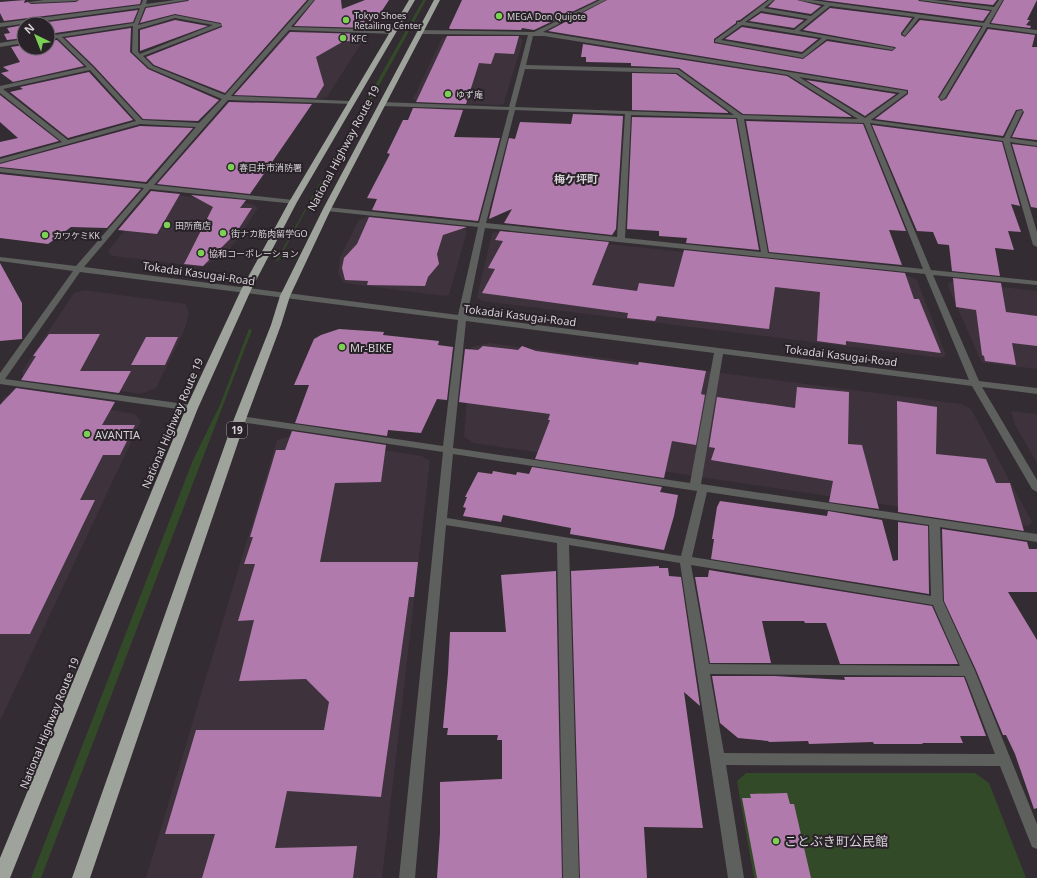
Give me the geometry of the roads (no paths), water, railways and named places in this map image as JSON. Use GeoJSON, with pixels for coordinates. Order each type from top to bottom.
{"type":"FeatureCollection","features":[{"type":"Feature","properties":{"kind":"highway","name":"National Highway Route 19"},"geometry":{"type":"LineString","coordinates":[[1,878],[192,408],[246,290],[293,202],[412,0]]}},
{"type":"Feature","properties":{"kind":"highway","name":"National Highway Route 19"},"geometry":{"type":"LineString","coordinates":[[81,878],[240,419],[276,326],[285,296],[327,209],[436,0]]}},
{"type":"Feature","properties":{"kind":"street"},"geometry":{"type":"LineString","coordinates":[[33,8],[30,1],[76,0]]}},
{"type":"Feature","properties":{"kind":"street"},"geometry":{"type":"LineString","coordinates":[[56,19],[144,3],[186,0]]}},
{"type":"Feature","properties":{"kind":"street"},"geometry":{"type":"LineString","coordinates":[[192,408],[0,381],[78,269],[201,125],[312,0]]}},
{"type":"Feature","properties":{"kind":"street"},"geometry":{"type":"LineString","coordinates":[[531,35],[604,0]]}},
{"type":"Feature","properties":{"kind":"street"},"geometry":{"type":"LineString","coordinates":[[772,0],[739,23],[717,41],[803,56],[826,38]]}},
{"type":"Feature","properties":{"kind":"street"},"geometry":{"type":"LineString","coordinates":[[800,0],[1037,32]]}},
{"type":"Feature","properties":{"kind":"street"},"geometry":{"type":"LineString","coordinates":[[921,0],[995,9]]}},
{"type":"Feature","properties":{"kind":"street"},"geometry":{"type":"LineString","coordinates":[[942,98],[1001,0]]}},
{"type":"Feature","properties":{"kind":"street"},"geometry":{"type":"LineString","coordinates":[[144,3],[136,26],[135,52],[151,67],[226,98],[350,103]]}},
{"type":"Feature","properties":{"kind":"street"},"geometry":{"type":"LineString","coordinates":[[794,33],[829,4]]}},
{"type":"Feature","properties":{"kind":"street"},"geometry":{"type":"LineString","coordinates":[[758,9],[811,18]]}},
{"type":"Feature","properties":{"kind":"street"},"geometry":{"type":"LineString","coordinates":[[58,36],[136,26],[175,16],[219,25],[139,56]]}},
{"type":"Feature","properties":{"kind":"street"},"geometry":{"type":"LineString","coordinates":[[904,34],[918,16]]}},
{"type":"Feature","properties":{"kind":"street"},"geometry":{"type":"LineString","coordinates":[[739,23],[892,48]]}},
{"type":"Feature","properties":{"kind":"street"},"geometry":{"type":"LineString","coordinates":[[0,25],[16,24]]}},
{"type":"Feature","properties":{"kind":"street"},"geometry":{"type":"LineString","coordinates":[[288,28],[394,32]]}},
{"type":"Feature","properties":{"kind":"street"},"geometry":{"type":"LineString","coordinates":[[420,32],[551,35],[905,92],[873,114],[866,121]]}},
{"type":"Feature","properties":{"kind":"street"},"geometry":{"type":"LineString","coordinates":[[407,878],[459,337],[465,301],[482,225],[531,35]]}},
{"type":"Feature","properties":{"kind":"street"},"geometry":{"type":"LineString","coordinates":[[58,36],[91,68],[140,122]]}},
{"type":"Feature","properties":{"kind":"street"},"geometry":{"type":"LineString","coordinates":[[0,45],[16,42]]}},
{"type":"Feature","properties":{"kind":"street"},"geometry":{"type":"LineString","coordinates":[[523,67],[678,71],[740,116],[765,255]]}},
{"type":"Feature","properties":{"kind":"street"},"geometry":{"type":"LineString","coordinates":[[0,89],[91,68]]}},
{"type":"Feature","properties":{"kind":"street"},"geometry":{"type":"LineString","coordinates":[[790,74],[866,121],[967,366],[986,403],[1037,489]]}},
{"type":"Feature","properties":{"kind":"street"},"geometry":{"type":"LineString","coordinates":[[0,89],[67,142]]}},
{"type":"Feature","properties":{"kind":"street"},"geometry":{"type":"LineString","coordinates":[[382,104],[866,121],[1037,144]]}},
{"type":"Feature","properties":{"kind":"street"},"geometry":{"type":"LineString","coordinates":[[1020,111],[1006,140],[1037,245]]}},
{"type":"Feature","properties":{"kind":"street"},"geometry":{"type":"LineString","coordinates":[[621,239],[628,112]]}},
{"type":"Feature","properties":{"kind":"street"},"geometry":{"type":"LineString","coordinates":[[0,161],[140,122],[201,125]]}},
{"type":"Feature","properties":{"kind":"street"},"geometry":{"type":"LineString","coordinates":[[0,170],[148,188],[293,202]]}},
{"type":"Feature","properties":{"kind":"street"},"geometry":{"type":"LineString","coordinates":[[327,209],[621,239],[928,273],[1037,283]]}},
{"type":"Feature","properties":{"kind":"street","name":"Tokadai Kasugai-Road"},"geometry":{"type":"LineString","coordinates":[[0,259],[1037,391]]}},
{"type":"Feature","properties":{"kind":"street"},"geometry":{"type":"LineString","coordinates":[[719,351],[699,487],[685,561],[736,878]]}},
{"type":"Feature","properties":{"kind":"street"},"geometry":{"type":"LineString","coordinates":[[240,419],[1037,538]]}},
{"type":"Feature","properties":{"kind":"street"},"geometry":{"type":"LineString","coordinates":[[442,521],[937,601]]}},
{"type":"Feature","properties":{"kind":"street"},"geometry":{"type":"LineString","coordinates":[[934,522],[937,601],[969,671],[1037,842]]}},
{"type":"Feature","properties":{"kind":"street"},"geometry":{"type":"LineString","coordinates":[[563,541],[571,878]]}},
{"type":"Feature","properties":{"kind":"street"},"geometry":{"type":"LineString","coordinates":[[703,668],[969,671]]}},
{"type":"Feature","properties":{"kind":"street"},"geometry":{"type":"LineString","coordinates":[[718,759],[1004,760]]}},
{"type":"Feature","properties":{"kind":"place","name":"MEGA Don Quijote"},"geometry":{"type":"Point","coordinates":[499,16]}},
{"type":"Feature","properties":{"kind":"place","name":"Tokyo Shoes Retailing Center"},"geometry":{"type":"Point","coordinates":[346,20]}},
{"type":"Feature","properties":{"kind":"place","name":"KFC"},"geometry":{"type":"Point","coordinates":[343,38]}},
{"type":"Feature","properties":{"kind":"place","name":"ゆず庵"},"geometry":{"type":"Point","coordinates":[448,94]}},
{"type":"Feature","properties":{"kind":"place","name":"春日井市消防署"},"geometry":{"type":"Point","coordinates":[231,167]}},
{"type":"Feature","properties":{"kind":"place","name":"田所商店"},"geometry":{"type":"Point","coordinates":[167,225]}},
{"type":"Feature","properties":{"kind":"place","name":"街ナカ筋肉留学GO"},"geometry":{"type":"Point","coordinates":[223,233]}},
{"type":"Feature","properties":{"kind":"place","name":"カワケミKK"},"geometry":{"type":"Point","coordinates":[45,235]}},
{"type":"Feature","properties":{"kind":"place","name":"協和コーポレーション"},"geometry":{"type":"Point","coordinates":[201,253]}},
{"type":"Feature","properties":{"kind":"place","name":"Mr-BIKE"},"geometry":{"type":"Point","coordinates":[342,347]}},
{"type":"Feature","properties":{"kind":"place","name":"AVANTIA"},"geometry":{"type":"Point","coordinates":[87,434]}},
{"type":"Feature","properties":{"kind":"place","name":"ことぶき町公民館"},"geometry":{"type":"Point","coordinates":[776,841]}},
{"type":"Feature","properties":{"kind":"district","name":"梅ケ坪町"},"geometry":{"type":"Point","coordinates":[576,178]}}]}
